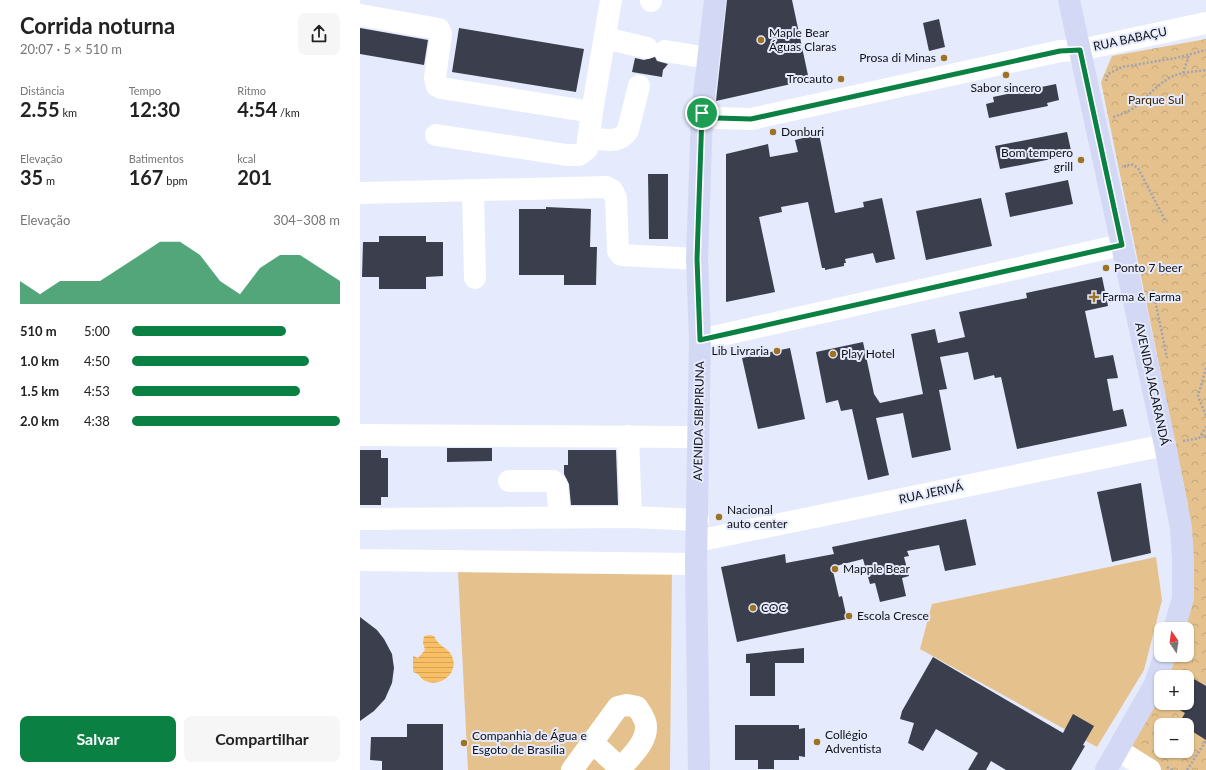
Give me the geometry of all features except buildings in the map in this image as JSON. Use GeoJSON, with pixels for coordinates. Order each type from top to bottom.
{"type":"FeatureCollection","features":[{"type":"Feature","properties":{"kind":"main road","name":"AVENIDA SIBIPIRUNA"},"geometry":{"type":"LineString","coordinates":[[699,770],[696,564],[698,520],[700,340],[697,259],[702,113],[715,0]]}},
{"type":"Feature","properties":{"kind":"main road","name":"AVENIDA JACARANDÁ"},"geometry":{"type":"LineString","coordinates":[[1069,0],[1080,50],[1106,117],[1122,245],[1174,443],[1183,559],[1183,598],[1176,622]]}},
{"type":"Feature","properties":{"kind":"main road"},"geometry":{"type":"LineString","coordinates":[[1106,770],[1155,684],[1163,662]]}},
{"type":"Feature","properties":{"kind":"street"},"geometry":{"type":"LineString","coordinates":[[436,135],[567,155],[584,153],[587,149],[611,0]]}},
{"type":"Feature","properties":{"kind":"street"},"geometry":{"type":"LineString","coordinates":[[360,15],[439,29],[441,34],[435,78],[436,83],[441,88],[592,112]]}},
{"type":"Feature","properties":{"kind":"street","name":"RUA BABAÇU"},"geometry":{"type":"LineString","coordinates":[[702,113],[717,118],[751,119],[1060,51],[1080,50],[1206,23]]}},
{"type":"Feature","properties":{"kind":"street"},"geometry":{"type":"LineString","coordinates":[[605,38],[708,58]]}},
{"type":"Feature","properties":{"kind":"street"},"geometry":{"type":"LineString","coordinates":[[588,138],[613,141],[624,136],[628,130],[639,86]]}},
{"type":"Feature","properties":{"kind":"street"},"geometry":{"type":"LineString","coordinates":[[360,193],[606,187],[612,190],[616,198],[618,251],[621,255],[697,259]]}},
{"type":"Feature","properties":{"kind":"street"},"geometry":{"type":"LineString","coordinates":[[473,191],[474,278]]}},
{"type":"Feature","properties":{"kind":"street"},"geometry":{"type":"LineString","coordinates":[[700,340],[1122,245]]}},
{"type":"Feature","properties":{"kind":"street"},"geometry":{"type":"LineString","coordinates":[[360,435],[698,437]]}},
{"type":"Feature","properties":{"kind":"street"},"geometry":{"type":"LineString","coordinates":[[628,436],[631,517]]}},
{"type":"Feature","properties":{"kind":"street","name":"RUA JERIVÁ"},"geometry":{"type":"LineString","coordinates":[[697,542],[1174,443]]}},
{"type":"Feature","properties":{"kind":"street"},"geometry":{"type":"LineString","coordinates":[[509,481],[553,481],[557,485],[560,518]]}},
{"type":"Feature","properties":{"kind":"street"},"geometry":{"type":"LineString","coordinates":[[360,519],[631,517],[698,520]]}},
{"type":"Feature","properties":{"kind":"street"},"geometry":{"type":"LineString","coordinates":[[360,560],[696,564]]}},
{"type":"Feature","properties":{"kind":"street"},"geometry":{"type":"LineString","coordinates":[[572,770],[592,742],[618,707],[627,705],[637,707],[645,722],[645,734],[641,744],[619,769],[592,742]]}},
{"type":"Feature","properties":{"kind":"street"},"geometry":{"type":"LineString","coordinates":[[1118,750],[1155,767]]}},
{"type":"Feature","properties":{"kind":"path"},"geometry":{"type":"LineString","coordinates":[[1107,88],[1106,82],[1108,74],[1112,70],[1189,55],[1206,50]]}},
{"type":"Feature","properties":{"kind":"path"},"geometry":{"type":"LineString","coordinates":[[1183,74],[1189,55]]}},
{"type":"Feature","properties":{"kind":"path"},"geometry":{"type":"LineString","coordinates":[[1106,117],[1126,114],[1138,107],[1151,92],[1168,79],[1183,74],[1206,70]]}},
{"type":"Feature","properties":{"kind":"path"},"geometry":{"type":"LineString","coordinates":[[1124,167],[1131,164],[1138,168],[1166,222]]}},
{"type":"Feature","properties":{"kind":"path"},"geometry":{"type":"LineString","coordinates":[[1206,368],[1198,396],[1206,416]]}},
{"type":"Feature","properties":{"kind":"path"},"geometry":{"type":"LineString","coordinates":[[1174,443],[1198,438],[1206,427]]}},
{"type":"Feature","properties":{"kind":"path"},"geometry":{"type":"LineString","coordinates":[[1201,434],[1206,438]]}},
{"type":"Feature","properties":{"kind":"path"},"geometry":{"type":"LineString","coordinates":[[1187,770],[1206,741]]}},
{"type":"Feature","properties":{"kind":"path"},"geometry":{"type":"LineString","coordinates":[[1155,767],[1172,770]]}},
{"type":"Feature","properties":{"kind":"green space","name":"Parque Sul"},"geometry":{"type":"Polygon","coordinates":[[[1206,39],[1206,770],[1151,770],[1124,749],[1154,698],[1154,710],[1194,710],[1194,670],[1167,670],[1170,662],[1194,662],[1194,622],[1180,622],[1188,505],[1101,82],[1112,56],[1206,39]]]}},
{"type":"Feature","properties":{"kind":"green space"},"geometry":{"type":"Polygon","coordinates":[[[1156,557],[1162,600],[1156,622],[1154,622],[1154,631],[1144,670],[1097,747],[920,649],[932,604],[1156,557]]]}},
{"type":"Feature","properties":{"kind":"green space"},"geometry":{"type":"Polygon","coordinates":[[[672,568],[670,770],[468,770],[458,572],[672,568]]]}},
{"type":"Feature","properties":{"kind":"shaded area"},"geometry":{"type":"Polygon","coordinates":[[[424,636],[434,636],[439,643],[450,652],[454,664],[451,673],[447,677],[433,683],[422,679],[413,672],[413,656],[418,658],[425,650],[423,643],[424,636]]]}},
{"type":"Feature","properties":{"kind":"place","name":"Maple Bear Águas Claras"},"geometry":{"type":"Point","coordinates":[761,40]}},
{"type":"Feature","properties":{"kind":"place","name":"Prosa di Minas"},"geometry":{"type":"Point","coordinates":[944,58]}},
{"type":"Feature","properties":{"kind":"place","name":"Sabor sincero"},"geometry":{"type":"Point","coordinates":[1006,75]}},
{"type":"Feature","properties":{"kind":"place","name":"Trocauto"},"geometry":{"type":"Point","coordinates":[841,79]}},
{"type":"Feature","properties":{"kind":"place","name":"Donburi"},"geometry":{"type":"Point","coordinates":[773,132]}},
{"type":"Feature","properties":{"kind":"place","name":"Bom tempero grill"},"geometry":{"type":"Point","coordinates":[1081,160]}},
{"type":"Feature","properties":{"kind":"place","name":"Ponto 7 beer"},"geometry":{"type":"Point","coordinates":[1106,268]}},
{"type":"Feature","properties":{"kind":"place","name":"Farma & Farma"},"geometry":{"type":"Point","coordinates":[1094,297]}},
{"type":"Feature","properties":{"kind":"place","name":"Lib Livraria"},"geometry":{"type":"Point","coordinates":[777,351]}},
{"type":"Feature","properties":{"kind":"place","name":"Play Hotel"},"geometry":{"type":"Point","coordinates":[833,354]}},
{"type":"Feature","properties":{"kind":"place","name":"Nacional auto center"},"geometry":{"type":"Point","coordinates":[719,517]}},
{"type":"Feature","properties":{"kind":"place","name":"Mapple Bear"},"geometry":{"type":"Point","coordinates":[835,569]}},
{"type":"Feature","properties":{"kind":"place","name":"COC"},"geometry":{"type":"Point","coordinates":[753,608]}},
{"type":"Feature","properties":{"kind":"place","name":"Escola Cresce"},"geometry":{"type":"Point","coordinates":[849,616]}},
{"type":"Feature","properties":{"kind":"place","name":"Collégio Adventista"},"geometry":{"type":"Point","coordinates":[817,742]}},
{"type":"Feature","properties":{"kind":"place","name":"Companhia de Água e Esgoto de Brasília"},"geometry":{"type":"Point","coordinates":[464,743]}},
{"type":"Feature","properties":{"kind":"route"},"geometry":{"type":"LineString","coordinates":[[1080,50],[1122,245],[700,340],[697,259],[702,113],[717,118],[751,119],[1060,51],[1080,50]]}}]}
